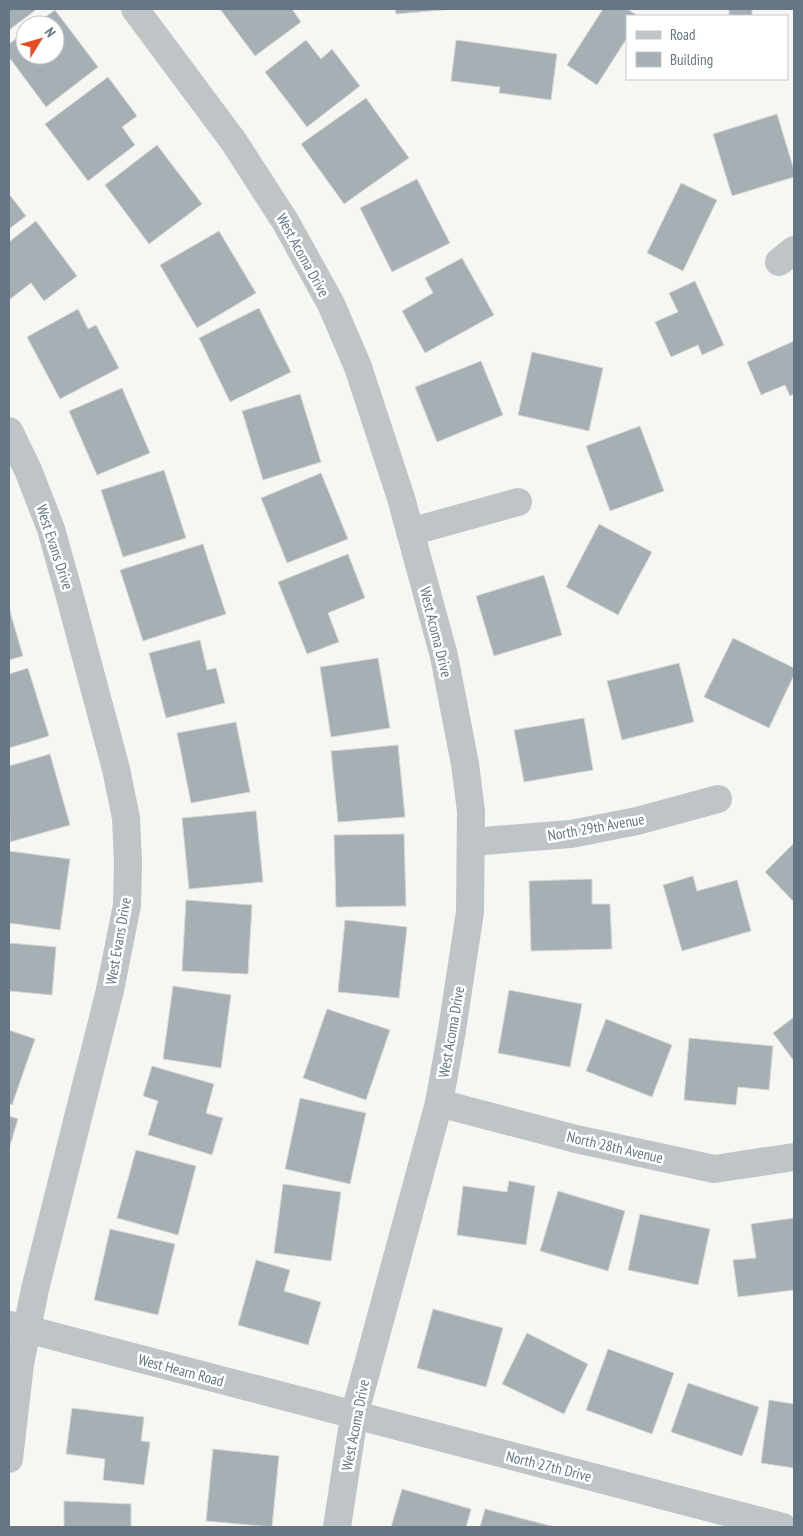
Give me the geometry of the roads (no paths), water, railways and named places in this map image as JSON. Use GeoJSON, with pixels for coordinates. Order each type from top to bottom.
{"type":"FeatureCollection","features":[{"type":"Feature","properties":{"kind":"street","name":"West Acoma Drive"},"geometry":{"type":"LineString","coordinates":[[135,9],[234,142],[285,221],[331,304],[358,367],[410,532],[444,656],[465,764],[471,810],[470,912],[439,1103],[354,1416],[337,1527]]}},
{"type":"Feature","properties":{"kind":"street","name":"West Evans Drive"},"geometry":{"type":"LineString","coordinates":[[9,431],[28,470],[51,529],[70,597],[116,769],[126,818],[128,863],[127,905],[110,990],[35,1289],[18,1327],[20,1364],[9,1459]]}},
{"type":"Feature","properties":{"kind":"street"},"geometry":{"type":"LineString","coordinates":[[410,532],[518,502]]}},
{"type":"Feature","properties":{"kind":"street","name":"North 29th Avenue"},"geometry":{"type":"LineString","coordinates":[[471,842],[571,834],[637,821],[718,799]]}},
{"type":"Feature","properties":{"kind":"street","name":"North 28th Avenue"},"geometry":{"type":"LineString","coordinates":[[439,1103],[576,1139],[714,1169],[794,1157]]}},
{"type":"Feature","properties":{"kind":"street","name":"West Hearn Road"},"geometry":{"type":"LineString","coordinates":[[18,1327],[354,1416]]}},
{"type":"Feature","properties":{"kind":"street","name":"North 27th Drive"},"geometry":{"type":"LineString","coordinates":[[354,1416],[743,1522],[783,1527]]}}]}
